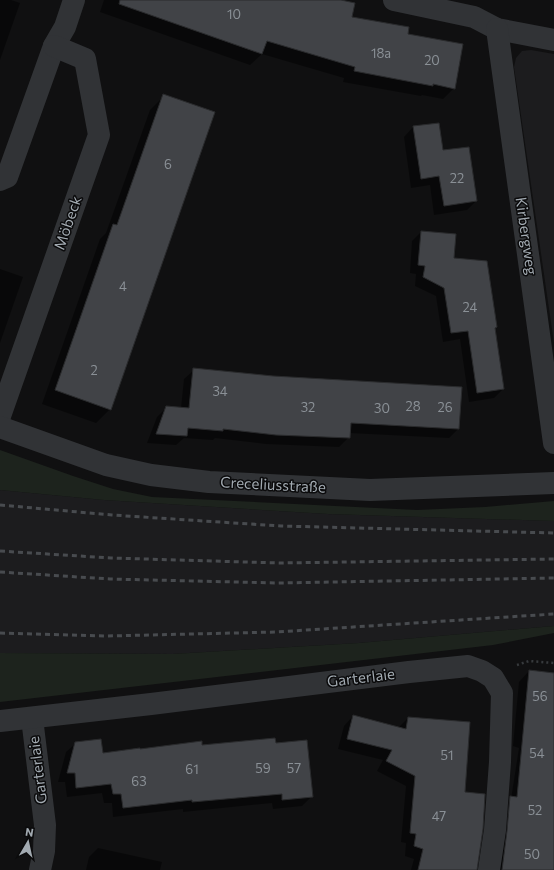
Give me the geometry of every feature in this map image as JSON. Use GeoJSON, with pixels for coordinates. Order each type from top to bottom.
{"type":"FeatureCollection","features":[{"type":"Feature","properties":{"kind":"street"},"geometry":{"type":"LineString","coordinates":[[0,180],[8,177],[54,46],[65,27],[74,0]]}},
{"type":"Feature","properties":{"kind":"street"},"geometry":{"type":"LineString","coordinates":[[394,0],[474,17],[497,29],[554,40]]}},
{"type":"Feature","properties":{"kind":"street","name":"Kirbergweg"},"geometry":{"type":"LineString","coordinates":[[497,29],[554,443]]}},
{"type":"Feature","properties":{"kind":"street","name":"Möbeck"},"geometry":{"type":"LineString","coordinates":[[0,416],[99,135],[85,59],[54,46]]}},
{"type":"Feature","properties":{"kind":"street","name":"Creceliusstraße"},"geometry":{"type":"LineString","coordinates":[[0,426],[106,465],[151,475],[209,482],[370,490],[554,483]]}},
{"type":"Feature","properties":{"kind":"street","name":"Garterlaie"},"geometry":{"type":"LineString","coordinates":[[0,721],[409,672],[465,666],[471,667],[488,674],[493,678],[502,693],[500,762],[495,830],[489,870]]}},
{"type":"Feature","properties":{"kind":"street","name":"Garterlaie"},"geometry":{"type":"LineString","coordinates":[[32,718],[45,825],[44,852],[40,870]]}},
{"type":"Feature","properties":{"kind":"shaded area"},"geometry":{"type":"Polygon","coordinates":[[[531,50],[554,54],[554,343],[514,67],[516,58],[522,51],[531,50]]]}},
{"type":"Feature","properties":{"kind":"shaded area"},"geometry":{"type":"Polygon","coordinates":[[[0,450],[113,489],[152,497],[417,510],[485,507],[554,501],[554,521],[328,514],[104,500],[0,490],[0,450]]]}},
{"type":"Feature","properties":{"kind":"shaded area"},"geometry":{"type":"Polygon","coordinates":[[[0,490],[104,500],[328,514],[554,521],[554,626],[359,643],[173,654],[0,653],[0,490]]]}},
{"type":"Feature","properties":{"kind":"shaded area"},"geometry":{"type":"Polygon","coordinates":[[[554,626],[554,633],[493,645],[0,702],[0,653],[173,654],[359,643],[554,626]]]}},
{"type":"Feature","properties":{"kind":"building"},"geometry":{"type":"Polygon","coordinates":[[[120,0],[341,0],[355,3],[352,17],[409,27],[408,34],[463,44],[455,89],[354,71],[355,67],[267,41],[262,54],[119,4],[120,0]]]}},
{"type":"Feature","properties":{"kind":"building"},"geometry":{"type":"Polygon","coordinates":[[[163,94],[215,112],[111,410],[55,390],[113,224],[117,225],[163,94]]]}},
{"type":"Feature","properties":{"kind":"building"},"geometry":{"type":"Polygon","coordinates":[[[439,123],[443,150],[469,147],[477,201],[444,206],[439,176],[421,179],[413,126],[439,123]]]}},
{"type":"Feature","properties":{"kind":"building"},"geometry":{"type":"Polygon","coordinates":[[[421,231],[456,234],[454,258],[487,261],[497,327],[495,328],[504,389],[477,393],[468,331],[451,333],[444,288],[423,277],[425,266],[418,265],[421,231]]]}},
{"type":"Feature","properties":{"kind":"building"},"geometry":{"type":"Polygon","coordinates":[[[193,368],[273,376],[462,387],[459,429],[351,423],[350,438],[276,435],[223,429],[223,431],[188,428],[187,436],[156,434],[166,406],[189,408],[193,368]]]}},
{"type":"Feature","properties":{"kind":"building"},"geometry":{"type":"Polygon","coordinates":[[[529,670],[554,673],[554,870],[502,870],[510,796],[517,797],[529,670]]]}},
{"type":"Feature","properties":{"kind":"building"},"geometry":{"type":"Polygon","coordinates":[[[353,715],[406,729],[408,717],[470,722],[465,792],[485,794],[483,829],[477,870],[418,870],[423,849],[414,846],[416,834],[410,833],[415,776],[386,761],[392,750],[347,739],[353,715]]]}},
{"type":"Feature","properties":{"kind":"building"},"geometry":{"type":"Polygon","coordinates":[[[275,738],[276,743],[307,740],[313,797],[282,800],[282,794],[192,802],[192,800],[123,808],[121,794],[113,794],[111,784],[76,788],[75,773],[67,773],[75,742],[101,739],[103,753],[202,741],[202,745],[275,738]]]}},
{"type":"Feature","properties":{"kind":"railway"},"geometry":{"type":"LineString","coordinates":[[0,505],[112,515],[281,526],[554,533]]}},
{"type":"Feature","properties":{"kind":"railway"},"geometry":{"type":"LineString","coordinates":[[0,551],[111,558],[279,563],[554,559]]}},
{"type":"Feature","properties":{"kind":"railway"},"geometry":{"type":"LineString","coordinates":[[0,572],[110,579],[278,583],[554,578]]}},
{"type":"Feature","properties":{"kind":"railway"},"geometry":{"type":"LineString","coordinates":[[0,633],[107,636],[276,632],[554,614]]}}]}
